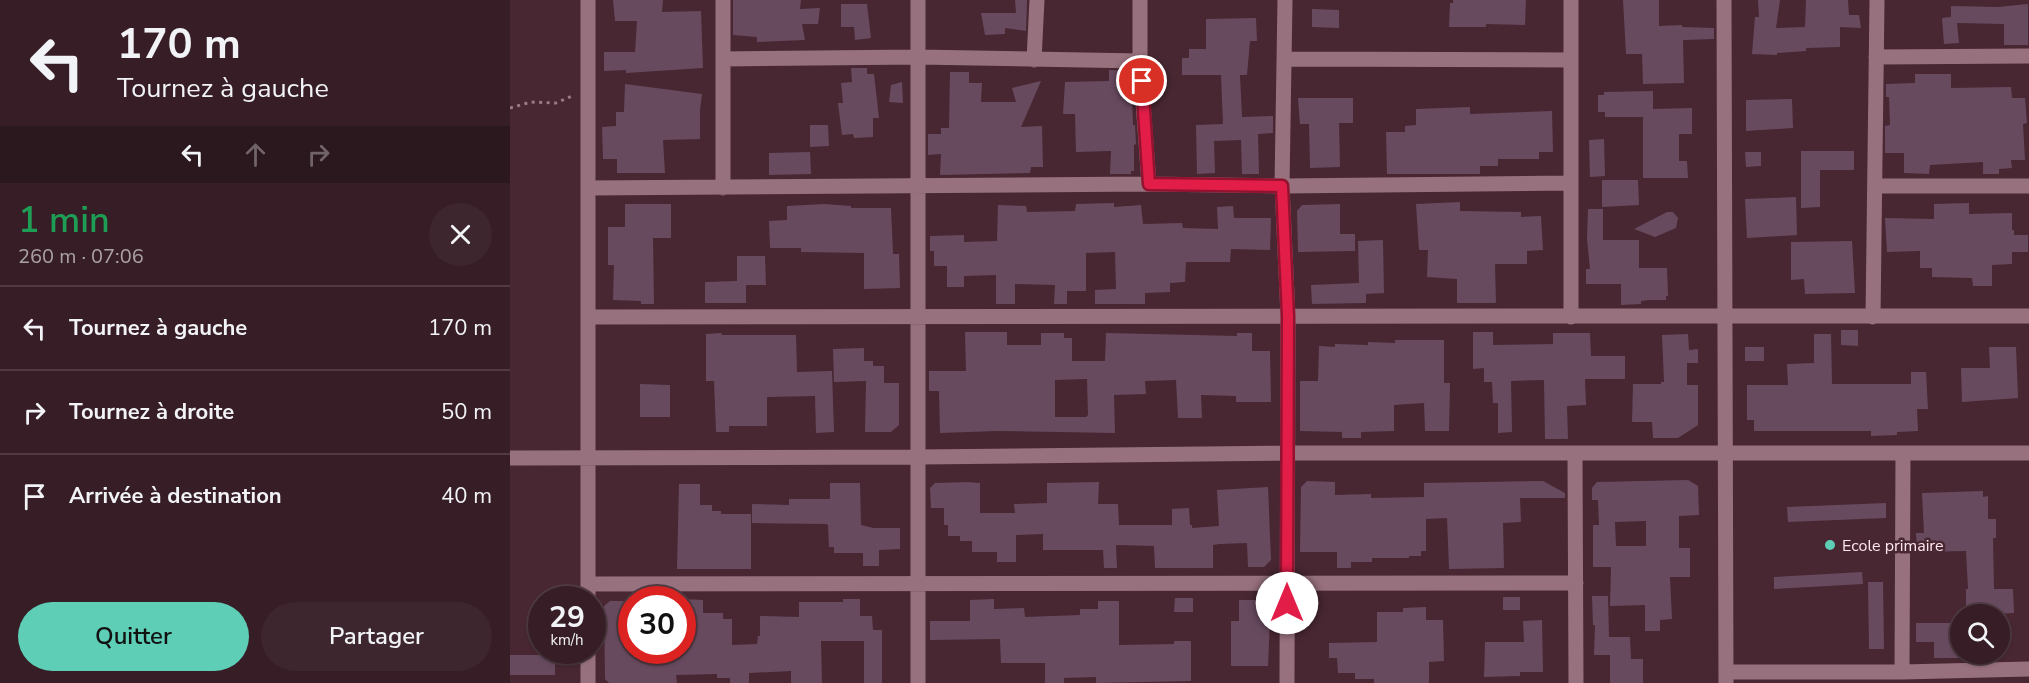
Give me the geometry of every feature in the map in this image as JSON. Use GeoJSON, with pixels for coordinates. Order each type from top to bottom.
{"type":"FeatureCollection","features":[{"type":"Feature","properties":{"kind":"street"},"geometry":{"type":"LineString","coordinates":[[588,0],[588,584],[1576,583]]}},
{"type":"Feature","properties":{"kind":"street"},"geometry":{"type":"LineString","coordinates":[[723,0],[723,188]]}},
{"type":"Feature","properties":{"kind":"street"},"geometry":{"type":"LineString","coordinates":[[918,0],[918,683]]}},
{"type":"Feature","properties":{"kind":"street"},"geometry":{"type":"LineString","coordinates":[[1034,60],[1037,0]]}},
{"type":"Feature","properties":{"kind":"street"},"geometry":{"type":"LineString","coordinates":[[1140,0],[1140,61],[1149,184]]}},
{"type":"Feature","properties":{"kind":"street"},"geometry":{"type":"LineString","coordinates":[[1285,0],[1282,186],[1288,316],[1287,683]]}},
{"type":"Feature","properties":{"kind":"street"},"geometry":{"type":"LineString","coordinates":[[1571,0],[1571,317]]}},
{"type":"Feature","properties":{"kind":"street"},"geometry":{"type":"LineString","coordinates":[[1724,0],[1726,677],[2029,669]]}},
{"type":"Feature","properties":{"kind":"street"},"geometry":{"type":"LineString","coordinates":[[1873,317],[1877,0]]}},
{"type":"Feature","properties":{"kind":"street"},"geometry":{"type":"LineString","coordinates":[[1876,57],[2029,56]]}},
{"type":"Feature","properties":{"kind":"street"},"geometry":{"type":"LineString","coordinates":[[723,59],[918,57],[1140,61]]}},
{"type":"Feature","properties":{"kind":"street"},"geometry":{"type":"LineString","coordinates":[[1285,59],[1571,60]]}},
{"type":"Feature","properties":{"kind":"street"},"geometry":{"type":"LineString","coordinates":[[588,189],[1571,183]]}},
{"type":"Feature","properties":{"kind":"street"},"geometry":{"type":"LineString","coordinates":[[1875,186],[2029,186]]}},
{"type":"Feature","properties":{"kind":"street"},"geometry":{"type":"LineString","coordinates":[[588,317],[918,314],[1725,318],[2029,316]]}},
{"type":"Feature","properties":{"kind":"street"},"geometry":{"type":"LineString","coordinates":[[510,458],[1288,453],[1575,455],[2029,453]]}},
{"type":"Feature","properties":{"kind":"street"},"geometry":{"type":"LineString","coordinates":[[1902,672],[1903,454]]}},
{"type":"Feature","properties":{"kind":"street"},"geometry":{"type":"LineString","coordinates":[[1575,455],[1576,683]]}},
{"type":"Feature","properties":{"kind":"street"},"geometry":{"type":"LineString","coordinates":[[588,664],[588,683]]}},
{"type":"Feature","properties":{"kind":"path"},"geometry":{"type":"LineString","coordinates":[[510,108],[531,102],[556,103],[573,95],[588,82]]}},
{"type":"Feature","properties":{"kind":"building"},"geometry":{"type":"Polygon","coordinates":[[[613,0],[663,0],[662,12],[701,11],[703,68],[626,73],[626,70],[604,71],[604,52],[635,52],[637,21],[615,21],[613,0]]]}},
{"type":"Feature","properties":{"kind":"building"},"geometry":{"type":"Polygon","coordinates":[[[733,0],[801,0],[800,9],[820,8],[818,24],[802,24],[805,40],[757,42],[757,37],[733,35],[733,0]]]}},
{"type":"Feature","properties":{"kind":"building"},"geometry":{"type":"Polygon","coordinates":[[[1015,0],[1027,0],[1026,31],[1005,28],[1005,34],[985,35],[981,13],[1016,13],[1015,0]]]}},
{"type":"Feature","properties":{"kind":"building"},"geometry":{"type":"Polygon","coordinates":[[[1453,0],[1526,0],[1525,25],[1486,24],[1486,27],[1449,27],[1450,3],[1453,3],[1453,0]]]}},
{"type":"Feature","properties":{"kind":"building"},"geometry":{"type":"Polygon","coordinates":[[[1623,0],[1659,0],[1659,26],[1682,25],[1682,27],[1714,28],[1714,39],[1683,40],[1684,83],[1643,84],[1642,54],[1626,54],[1623,0]]]}},
{"type":"Feature","properties":{"kind":"building"},"geometry":{"type":"Polygon","coordinates":[[[1758,0],[1780,0],[1776,28],[1805,27],[1806,0],[1848,0],[1849,15],[1859,15],[1861,28],[1840,27],[1840,47],[1806,48],[1806,51],[1777,53],[1777,55],[1752,54],[1755,17],[1759,17],[1758,0]]]}},
{"type":"Feature","properties":{"kind":"building"},"geometry":{"type":"Polygon","coordinates":[[[841,4],[867,4],[871,38],[855,40],[854,27],[841,27],[841,4]]]}},
{"type":"Feature","properties":{"kind":"building"},"geometry":{"type":"Polygon","coordinates":[[[2028,4],[2028,45],[2004,45],[2004,24],[1957,23],[1959,43],[1944,44],[1942,18],[1951,17],[1951,6],[1998,7],[2028,4]]]}},
{"type":"Feature","properties":{"kind":"building"},"geometry":{"type":"Polygon","coordinates":[[[1312,9],[1339,10],[1339,28],[1312,27],[1312,9]]]}},
{"type":"Feature","properties":{"kind":"building"},"geometry":{"type":"Polygon","coordinates":[[[1256,18],[1257,41],[1250,41],[1247,75],[1240,75],[1242,117],[1273,116],[1273,133],[1258,134],[1259,174],[1242,174],[1241,140],[1214,141],[1215,173],[1197,174],[1196,125],[1223,124],[1221,75],[1182,75],[1182,58],[1189,58],[1189,49],[1206,49],[1206,19],[1256,18]]]}},
{"type":"Feature","properties":{"kind":"building"},"geometry":{"type":"Polygon","coordinates":[[[851,68],[867,68],[867,74],[874,74],[879,118],[873,118],[873,137],[854,138],[853,134],[842,135],[838,103],[843,103],[841,83],[852,82],[851,68]]]}},
{"type":"Feature","properties":{"kind":"building"},"geometry":{"type":"Polygon","coordinates":[[[1109,70],[1131,71],[1136,144],[1134,145],[1134,171],[1131,171],[1131,174],[1110,174],[1111,151],[1076,152],[1075,114],[1063,114],[1065,82],[1109,81],[1109,70]]]}},
{"type":"Feature","properties":{"kind":"building"},"geometry":{"type":"Polygon","coordinates":[[[950,72],[969,72],[969,83],[982,83],[981,102],[1016,102],[1012,88],[1041,81],[1021,127],[1042,126],[1043,167],[1031,167],[1030,173],[940,175],[941,154],[928,155],[928,134],[941,134],[941,128],[949,128],[950,72]]]}},
{"type":"Feature","properties":{"kind":"building"},"geometry":{"type":"Polygon","coordinates":[[[1915,74],[1951,74],[1951,88],[2011,87],[2012,98],[2025,98],[2027,123],[2023,124],[2025,160],[2011,160],[2012,168],[1999,169],[1999,174],[1983,174],[1983,162],[1930,165],[1929,174],[1904,173],[1904,153],[1885,153],[1885,126],[1890,125],[1886,84],[1915,83],[1915,74]]]}},
{"type":"Feature","properties":{"kind":"building"},"geometry":{"type":"Polygon","coordinates":[[[902,82],[903,103],[889,102],[891,85],[902,82]]]}},
{"type":"Feature","properties":{"kind":"building"},"geometry":{"type":"Polygon","coordinates":[[[625,84],[702,94],[700,139],[663,140],[665,173],[617,173],[617,159],[603,159],[602,127],[616,126],[616,112],[624,112],[625,84]]]}},
{"type":"Feature","properties":{"kind":"building"},"geometry":{"type":"Polygon","coordinates":[[[1653,91],[1653,109],[1692,108],[1692,134],[1679,134],[1679,161],[1687,161],[1688,178],[1643,178],[1643,117],[1605,117],[1605,112],[1598,112],[1598,95],[1604,95],[1604,92],[1653,91]]]}},
{"type":"Feature","properties":{"kind":"building"},"geometry":{"type":"Polygon","coordinates":[[[1298,98],[1353,98],[1353,123],[1339,123],[1340,167],[1310,168],[1309,124],[1300,124],[1298,98]]]}},
{"type":"Feature","properties":{"kind":"building"},"geometry":{"type":"Polygon","coordinates":[[[1792,99],[1793,128],[1746,131],[1746,100],[1792,99]]]}},
{"type":"Feature","properties":{"kind":"building"},"geometry":{"type":"Polygon","coordinates":[[[1470,107],[1470,114],[1552,111],[1553,152],[1539,152],[1539,159],[1498,159],[1498,166],[1480,166],[1480,174],[1387,174],[1386,132],[1405,132],[1405,126],[1416,125],[1416,109],[1470,107]]]}},
{"type":"Feature","properties":{"kind":"building"},"geometry":{"type":"Polygon","coordinates":[[[810,125],[828,125],[829,146],[810,147],[810,125]]]}},
{"type":"Feature","properties":{"kind":"building"},"geometry":{"type":"Polygon","coordinates":[[[1604,139],[1605,176],[1590,177],[1589,140],[1604,139]]]}},
{"type":"Feature","properties":{"kind":"building"},"geometry":{"type":"Polygon","coordinates":[[[1801,151],[1854,151],[1854,170],[1820,170],[1820,207],[1801,208],[1801,151]]]}},
{"type":"Feature","properties":{"kind":"building"},"geometry":{"type":"Polygon","coordinates":[[[810,152],[811,174],[769,175],[769,153],[810,152]]]}},
{"type":"Feature","properties":{"kind":"building"},"geometry":{"type":"Polygon","coordinates":[[[1745,152],[1761,152],[1761,166],[1746,167],[1745,152]]]}},
{"type":"Feature","properties":{"kind":"building"},"geometry":{"type":"Polygon","coordinates":[[[1602,180],[1638,180],[1639,205],[1602,207],[1602,180]]]}},
{"type":"Feature","properties":{"kind":"building"},"geometry":{"type":"Polygon","coordinates":[[[1796,197],[1797,235],[1747,238],[1745,199],[1796,197]]]}},
{"type":"Feature","properties":{"kind":"building"},"geometry":{"type":"Polygon","coordinates":[[[1460,202],[1460,211],[1521,212],[1521,217],[1541,216],[1543,250],[1527,251],[1527,264],[1495,264],[1496,303],[1457,303],[1457,279],[1427,277],[1428,250],[1419,250],[1416,204],[1460,202]]]}},
{"type":"Feature","properties":{"kind":"building"},"geometry":{"type":"Polygon","coordinates":[[[1114,203],[1114,207],[1141,205],[1143,224],[1182,223],[1183,228],[1218,229],[1217,207],[1233,206],[1234,218],[1271,218],[1270,250],[1231,249],[1230,262],[1186,262],[1185,282],[1170,283],[1170,292],[1145,293],[1145,304],[1095,304],[1095,290],[1116,289],[1115,252],[1086,253],[1086,291],[1067,291],[1067,304],[1054,304],[1055,285],[1015,284],[1015,304],[996,304],[996,275],[964,276],[964,287],[947,287],[947,266],[934,266],[934,251],[930,251],[930,236],[964,235],[964,242],[997,241],[998,205],[1026,206],[1027,212],[1075,211],[1076,204],[1114,203]]]}},
{"type":"Feature","properties":{"kind":"building"},"geometry":{"type":"Polygon","coordinates":[[[1969,203],[1969,214],[2012,213],[2014,235],[2028,235],[2028,252],[2012,252],[2012,264],[1992,265],[1992,286],[1973,286],[1972,278],[1932,277],[1932,268],[1920,268],[1920,251],[1887,252],[1885,218],[1934,219],[1934,204],[1969,203]]]}},
{"type":"Feature","properties":{"kind":"building"},"geometry":{"type":"Polygon","coordinates":[[[625,204],[671,204],[671,238],[653,238],[654,304],[613,300],[614,265],[608,265],[608,227],[625,227],[625,204]]]}},
{"type":"Feature","properties":{"kind":"building"},"geometry":{"type":"Polygon","coordinates":[[[824,204],[851,206],[851,208],[891,208],[893,254],[899,254],[900,288],[864,289],[864,253],[801,252],[801,248],[770,248],[769,221],[787,220],[787,206],[824,204]]]}},
{"type":"Feature","properties":{"kind":"building"},"geometry":{"type":"Polygon","coordinates":[[[1340,204],[1340,234],[1355,234],[1355,251],[1298,252],[1297,211],[1302,205],[1340,204]]]}},
{"type":"Feature","properties":{"kind":"building"},"geometry":{"type":"Polygon","coordinates":[[[1588,209],[1603,209],[1603,240],[1639,240],[1639,268],[1667,268],[1668,296],[1666,300],[1649,300],[1641,301],[1641,304],[1621,305],[1621,284],[1586,284],[1586,269],[1590,269],[1587,239],[1588,209]]]}},
{"type":"Feature","properties":{"kind":"building"},"geometry":{"type":"Polygon","coordinates":[[[1667,212],[1673,212],[1678,218],[1676,228],[1655,237],[1634,229],[1667,212]]]}},
{"type":"Feature","properties":{"kind":"building"},"geometry":{"type":"Polygon","coordinates":[[[1383,240],[1384,293],[1366,294],[1366,303],[1312,304],[1311,285],[1359,283],[1358,241],[1383,240]]]}},
{"type":"Feature","properties":{"kind":"building"},"geometry":{"type":"Polygon","coordinates":[[[1852,241],[1855,293],[1805,294],[1804,279],[1791,280],[1791,242],[1852,241]]]}},
{"type":"Feature","properties":{"kind":"building"},"geometry":{"type":"Polygon","coordinates":[[[737,256],[765,256],[766,285],[746,285],[746,303],[705,303],[705,282],[737,281],[737,256]]]}},
{"type":"Feature","properties":{"kind":"building"},"geometry":{"type":"Polygon","coordinates":[[[1841,330],[1858,330],[1858,346],[1841,345],[1841,330]]]}},
{"type":"Feature","properties":{"kind":"building"},"geometry":{"type":"Polygon","coordinates":[[[965,332],[1007,332],[1007,345],[1041,345],[1041,333],[1064,333],[1064,338],[1072,338],[1072,361],[1105,361],[1106,333],[1237,336],[1237,333],[1252,333],[1252,351],[1270,351],[1271,402],[1236,402],[1236,396],[1201,395],[1202,418],[1178,418],[1176,380],[1145,381],[1146,394],[1114,395],[1115,433],[997,431],[940,433],[939,391],[929,391],[929,371],[966,371],[965,332]],[[1087,379],[1055,380],[1055,417],[1086,417],[1088,415],[1087,379]]]}},
{"type":"Feature","properties":{"kind":"building"},"geometry":{"type":"Polygon","coordinates":[[[1473,332],[1493,332],[1493,345],[1553,344],[1553,333],[1590,333],[1591,356],[1625,356],[1625,379],[1585,379],[1586,405],[1567,406],[1568,439],[1545,439],[1544,380],[1511,381],[1512,432],[1498,433],[1498,403],[1493,403],[1492,382],[1484,382],[1484,368],[1473,369],[1473,332]]]}},
{"type":"Feature","properties":{"kind":"building"},"geometry":{"type":"Polygon","coordinates":[[[721,333],[722,335],[796,335],[797,372],[832,371],[834,432],[816,433],[815,396],[767,397],[767,426],[729,426],[729,432],[716,432],[714,381],[706,381],[706,334],[721,333]]]}},
{"type":"Feature","properties":{"kind":"building"},"geometry":{"type":"Polygon","coordinates":[[[1688,334],[1689,350],[1698,349],[1698,363],[1687,363],[1687,385],[1698,385],[1698,425],[1678,438],[1653,438],[1652,422],[1632,422],[1633,384],[1661,384],[1664,382],[1662,335],[1688,334]]]}},
{"type":"Feature","properties":{"kind":"building"},"geometry":{"type":"Polygon","coordinates":[[[1814,334],[1831,334],[1832,384],[1911,384],[1911,372],[1926,372],[1928,409],[1917,409],[1918,431],[1871,436],[1871,431],[1754,431],[1754,420],[1747,420],[1747,385],[1788,385],[1787,364],[1814,363],[1814,334]]]}},
{"type":"Feature","properties":{"kind":"building"},"geometry":{"type":"Polygon","coordinates":[[[1395,340],[1444,340],[1444,383],[1450,383],[1449,431],[1425,431],[1424,403],[1394,405],[1394,431],[1361,432],[1361,438],[1342,438],[1342,432],[1300,431],[1300,381],[1318,381],[1319,346],[1368,345],[1368,342],[1395,343],[1395,340]]]}},
{"type":"Feature","properties":{"kind":"building"},"geometry":{"type":"Polygon","coordinates":[[[1745,347],[1764,347],[1764,361],[1745,361],[1745,347]]]}},
{"type":"Feature","properties":{"kind":"building"},"geometry":{"type":"Polygon","coordinates":[[[1989,347],[2016,347],[2018,398],[1962,402],[1961,368],[1990,368],[1989,347]]]}},
{"type":"Feature","properties":{"kind":"building"},"geometry":{"type":"Polygon","coordinates":[[[864,348],[864,361],[873,361],[873,366],[884,366],[884,383],[899,383],[899,425],[891,432],[865,432],[866,381],[834,382],[833,349],[864,348]]]}},
{"type":"Feature","properties":{"kind":"building"},"geometry":{"type":"Polygon","coordinates":[[[640,384],[670,385],[670,417],[640,417],[640,384]]]}},
{"type":"Feature","properties":{"kind":"building"},"geometry":{"type":"Polygon","coordinates":[[[1688,480],[1698,486],[1699,515],[1679,516],[1679,548],[1690,548],[1690,577],[1670,577],[1672,619],[1660,620],[1660,631],[1645,631],[1645,605],[1610,606],[1611,567],[1593,567],[1593,525],[1599,525],[1598,500],[1592,500],[1592,488],[1597,482],[1688,480]],[[1646,521],[1615,522],[1616,546],[1646,546],[1646,521]]]}},
{"type":"Feature","properties":{"kind":"building"},"geometry":{"type":"Polygon","coordinates":[[[1307,481],[1335,482],[1335,495],[1371,494],[1371,498],[1424,497],[1424,483],[1543,481],[1565,493],[1565,498],[1520,498],[1521,522],[1503,523],[1504,568],[1449,569],[1447,518],[1426,519],[1426,551],[1421,551],[1421,556],[1372,558],[1372,562],[1351,562],[1351,568],[1337,568],[1337,552],[1300,552],[1301,487],[1307,481]]]}},
{"type":"Feature","properties":{"kind":"building"},"geometry":{"type":"Polygon","coordinates":[[[1099,482],[1098,504],[1118,504],[1119,525],[1172,525],[1172,509],[1189,508],[1192,528],[1219,526],[1217,490],[1268,487],[1271,560],[1264,567],[1248,567],[1247,543],[1219,544],[1213,545],[1213,568],[1155,568],[1154,546],[1116,545],[1117,568],[1104,568],[1103,550],[1043,550],[1043,534],[1016,535],[1016,562],[997,562],[997,552],[972,552],[972,541],[960,541],[960,536],[948,536],[948,525],[944,525],[944,508],[931,508],[930,488],[935,483],[980,483],[980,513],[1015,513],[1014,504],[1047,503],[1047,483],[1099,482]]]}},
{"type":"Feature","properties":{"kind":"building"},"geometry":{"type":"Polygon","coordinates":[[[830,483],[860,483],[861,525],[873,528],[900,528],[900,549],[879,550],[879,566],[863,566],[863,553],[834,553],[834,547],[829,547],[828,525],[826,524],[752,523],[752,504],[789,505],[789,499],[830,499],[830,483]]]}},
{"type":"Feature","properties":{"kind":"building"},"geometry":{"type":"Polygon","coordinates":[[[679,484],[700,484],[700,505],[712,505],[712,511],[721,511],[721,514],[751,514],[751,569],[677,569],[679,484]]]}},
{"type":"Feature","properties":{"kind":"building"},"geometry":{"type":"Polygon","coordinates":[[[1983,491],[1983,497],[1988,496],[1988,519],[1996,519],[1996,538],[1993,538],[1994,589],[2013,589],[2014,613],[2010,613],[2010,604],[1966,604],[1966,589],[1968,589],[1966,551],[1917,552],[1916,533],[1924,533],[1922,493],[1983,491]]]}},
{"type":"Feature","properties":{"kind":"building"},"geometry":{"type":"Polygon","coordinates":[[[1886,503],[1886,518],[1788,522],[1787,507],[1886,503]]]}},
{"type":"Feature","properties":{"kind":"building"},"geometry":{"type":"Polygon","coordinates":[[[1862,572],[1863,584],[1774,589],[1774,577],[1862,572]]]}},
{"type":"Feature","properties":{"kind":"building"},"geometry":{"type":"Polygon","coordinates":[[[1868,582],[1883,582],[1884,649],[1869,649],[1868,582]]]}},
{"type":"Feature","properties":{"kind":"building"},"geometry":{"type":"Polygon","coordinates":[[[1592,596],[1608,596],[1609,637],[1630,637],[1631,659],[1643,659],[1643,683],[1610,683],[1610,655],[1594,655],[1595,625],[1593,625],[1592,596]]]}},
{"type":"Feature","properties":{"kind":"building"},"geometry":{"type":"Polygon","coordinates":[[[1503,597],[1520,597],[1520,610],[1503,610],[1503,597]]]}},
{"type":"Feature","properties":{"kind":"building"},"geometry":{"type":"Polygon","coordinates":[[[1175,598],[1193,598],[1193,612],[1174,612],[1175,598]]]}},
{"type":"Feature","properties":{"kind":"building"},"geometry":{"type":"Polygon","coordinates":[[[843,599],[860,599],[860,616],[872,616],[873,630],[882,630],[882,683],[864,683],[864,641],[821,641],[822,683],[791,683],[791,671],[749,673],[749,683],[730,683],[730,678],[717,678],[717,674],[676,675],[677,683],[609,683],[605,679],[605,664],[606,604],[610,601],[618,601],[618,664],[696,664],[696,600],[703,600],[703,613],[723,613],[723,619],[732,619],[732,645],[757,644],[758,636],[760,636],[760,616],[799,617],[799,602],[843,602],[843,599]]]}},
{"type":"Feature","properties":{"kind":"building"},"geometry":{"type":"Polygon","coordinates":[[[994,599],[994,609],[1024,608],[1025,617],[1080,615],[1080,609],[1098,609],[1098,601],[1119,601],[1119,645],[1174,644],[1174,641],[1191,641],[1191,681],[1096,683],[1096,677],[1064,678],[1064,683],[1045,683],[1045,663],[1001,663],[1000,639],[930,640],[930,621],[970,621],[970,600],[994,599]]]}},
{"type":"Feature","properties":{"kind":"building"},"geometry":{"type":"Polygon","coordinates":[[[1239,600],[1259,600],[1266,606],[1266,619],[1270,619],[1268,666],[1231,666],[1231,621],[1239,621],[1239,600]]]}},
{"type":"Feature","properties":{"kind":"building"},"geometry":{"type":"Polygon","coordinates":[[[1426,607],[1426,620],[1443,620],[1444,661],[1429,662],[1429,683],[1374,683],[1374,679],[1355,679],[1355,673],[1338,673],[1337,658],[1329,658],[1329,643],[1377,642],[1377,612],[1403,612],[1403,608],[1426,607]]]}},
{"type":"Feature","properties":{"kind":"building"},"geometry":{"type":"Polygon","coordinates":[[[1542,620],[1543,672],[1520,672],[1520,676],[1484,677],[1485,642],[1524,642],[1523,621],[1542,620]]]}},
{"type":"Feature","properties":{"kind":"building"},"geometry":{"type":"Polygon","coordinates":[[[1916,623],[1950,623],[1950,658],[1934,658],[1934,642],[1916,642],[1916,623]]]}},
{"type":"Feature","properties":{"kind":"building"},"geometry":{"type":"Polygon","coordinates":[[[510,655],[528,655],[528,664],[555,664],[555,675],[510,675],[510,655]]]}},
{"type":"Feature","properties":{"kind":"place","name":"Ecole primaire"},"geometry":{"type":"Point","coordinates":[1830,545]}},
{"type":"Feature","properties":{"kind":"route"},"geometry":{"type":"LineString","coordinates":[[1142,81],[1149,184],[1282,186],[1288,316],[1287,603]]}}]}
